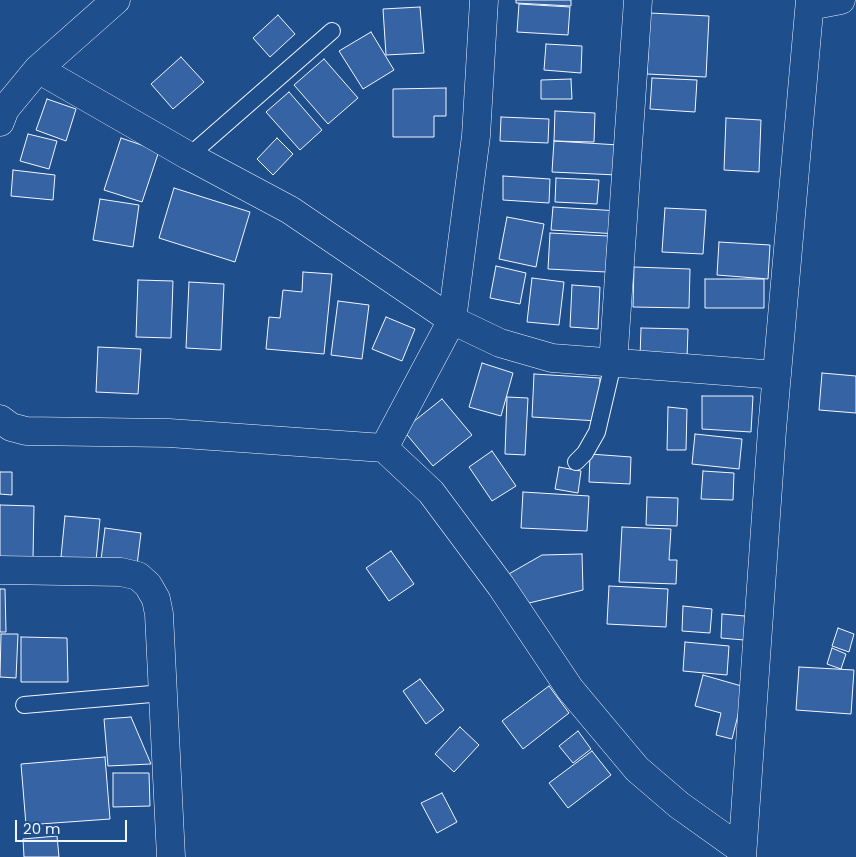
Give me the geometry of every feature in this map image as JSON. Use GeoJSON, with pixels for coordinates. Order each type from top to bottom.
{"type":"FeatureCollection","features":[{"type":"Feature","properties":{"kind":"street"},"geometry":{"type":"LineString","coordinates":[[0,122],[5,109],[38,69],[116,0]]}},
{"type":"Feature","properties":{"kind":"street"},"geometry":{"type":"LineString","coordinates":[[384,448],[452,320],[476,136],[484,0]]}},
{"type":"Feature","properties":{"kind":"street"},"geometry":{"type":"LineString","coordinates":[[613,364],[638,0]]}},
{"type":"Feature","properties":{"kind":"street"},"geometry":{"type":"LineString","coordinates":[[742,854],[772,430],[810,3],[841,0]]}},
{"type":"Feature","properties":{"kind":"street"},"geometry":{"type":"LineString","coordinates":[[38,69],[189,156],[290,210],[452,320],[500,343],[552,358],[777,375]]}},
{"type":"Feature","properties":{"kind":"street"},"geometry":{"type":"LineString","coordinates":[[0,420],[10,427],[26,431],[169,433],[384,448],[430,492],[502,586],[570,689],[637,769],[679,805],[742,854]]}},
{"type":"Feature","properties":{"kind":"street"},"geometry":{"type":"LineString","coordinates":[[0,570],[121,572],[138,576],[148,586],[156,599],[159,614],[171,857]]}},
{"type":"Feature","properties":{"kind":"lane"},"geometry":{"type":"LineString","coordinates":[[189,156],[332,31]]}},
{"type":"Feature","properties":{"kind":"lane"},"geometry":{"type":"LineString","coordinates":[[576,462],[586,453],[597,432],[613,364]]}},
{"type":"Feature","properties":{"kind":"lane"},"geometry":{"type":"LineString","coordinates":[[24,705],[163,693]]}},
{"type":"Feature","properties":{"kind":"building"},"geometry":{"type":"Polygon","coordinates":[[[516,0],[571,0],[571,6],[516,3],[516,0]]]}},
{"type":"Feature","properties":{"kind":"building"},"geometry":{"type":"Polygon","coordinates":[[[519,4],[570,7],[568,35],[517,32],[519,4]]]}},
{"type":"Feature","properties":{"kind":"building"},"geometry":{"type":"Polygon","coordinates":[[[420,7],[424,53],[386,55],[383,9],[420,7]]]}},
{"type":"Feature","properties":{"kind":"building"},"geometry":{"type":"Polygon","coordinates":[[[650,13],[709,16],[706,77],[647,74],[650,13]]]}},
{"type":"Feature","properties":{"kind":"building"},"geometry":{"type":"Polygon","coordinates":[[[278,15],[295,34],[270,57],[253,38],[278,15]]]}},
{"type":"Feature","properties":{"kind":"building"},"geometry":{"type":"Polygon","coordinates":[[[371,32],[394,70],[363,89],[339,51],[371,32]]]}},
{"type":"Feature","properties":{"kind":"building"},"geometry":{"type":"Polygon","coordinates":[[[546,44],[582,46],[581,73],[544,70],[546,44]]]}},
{"type":"Feature","properties":{"kind":"building"},"geometry":{"type":"Polygon","coordinates":[[[181,57],[204,82],[173,109],[151,84],[181,57]]]}},
{"type":"Feature","properties":{"kind":"building"},"geometry":{"type":"Polygon","coordinates":[[[324,59],[358,98],[328,124],[294,85],[324,59]]]}},
{"type":"Feature","properties":{"kind":"building"},"geometry":{"type":"Polygon","coordinates":[[[652,78],[697,80],[695,112],[650,109],[652,78]]]}},
{"type":"Feature","properties":{"kind":"building"},"geometry":{"type":"Polygon","coordinates":[[[571,79],[572,99],[541,99],[541,80],[571,79]]]}},
{"type":"Feature","properties":{"kind":"building"},"geometry":{"type":"Polygon","coordinates":[[[446,88],[446,116],[434,116],[434,137],[393,137],[393,89],[446,88]]]}},
{"type":"Feature","properties":{"kind":"building"},"geometry":{"type":"Polygon","coordinates":[[[289,92],[322,130],[300,150],[266,112],[289,92]]]}},
{"type":"Feature","properties":{"kind":"building"},"geometry":{"type":"Polygon","coordinates":[[[47,99],[76,109],[66,141],[36,130],[47,99]]]}},
{"type":"Feature","properties":{"kind":"building"},"geometry":{"type":"Polygon","coordinates":[[[555,111],[595,113],[594,142],[554,141],[555,111]]]}},
{"type":"Feature","properties":{"kind":"building"},"geometry":{"type":"Polygon","coordinates":[[[501,117],[549,119],[548,143],[500,141],[501,117]]]}},
{"type":"Feature","properties":{"kind":"building"},"geometry":{"type":"Polygon","coordinates":[[[726,118],[761,120],[759,172],[724,170],[726,118]]]}},
{"type":"Feature","properties":{"kind":"building"},"geometry":{"type":"Polygon","coordinates":[[[28,134],[57,141],[49,169],[20,161],[28,134]]]}},
{"type":"Feature","properties":{"kind":"building"},"geometry":{"type":"Polygon","coordinates":[[[121,138],[159,151],[142,202],[104,190],[121,138]]]}},
{"type":"Feature","properties":{"kind":"building"},"geometry":{"type":"Polygon","coordinates":[[[277,138],[293,154],[273,175],[257,159],[277,138]]]}},
{"type":"Feature","properties":{"kind":"building"},"geometry":{"type":"Polygon","coordinates":[[[554,141],[619,145],[617,175],[552,172],[554,141]]]}},
{"type":"Feature","properties":{"kind":"building"},"geometry":{"type":"Polygon","coordinates":[[[13,170],[55,175],[53,200],[11,196],[13,170]]]}},
{"type":"Feature","properties":{"kind":"building"},"geometry":{"type":"Polygon","coordinates":[[[503,176],[550,179],[549,203],[503,200],[503,176]]]}},
{"type":"Feature","properties":{"kind":"building"},"geometry":{"type":"Polygon","coordinates":[[[556,178],[599,180],[597,204],[555,202],[556,178]]]}},
{"type":"Feature","properties":{"kind":"building"},"geometry":{"type":"Polygon","coordinates":[[[174,188],[250,212],[235,262],[159,238],[174,188]]]}},
{"type":"Feature","properties":{"kind":"building"},"geometry":{"type":"Polygon","coordinates":[[[100,199],[139,205],[133,247],[93,240],[100,199]]]}},
{"type":"Feature","properties":{"kind":"building"},"geometry":{"type":"Polygon","coordinates":[[[553,207],[619,211],[618,234],[551,230],[553,207]]]}},
{"type":"Feature","properties":{"kind":"building"},"geometry":{"type":"Polygon","coordinates":[[[665,208],[706,210],[703,254],[662,252],[665,208]]]}},
{"type":"Feature","properties":{"kind":"building"},"geometry":{"type":"Polygon","coordinates":[[[507,217],[544,224],[536,267],[499,259],[507,217]]]}},
{"type":"Feature","properties":{"kind":"building"},"geometry":{"type":"Polygon","coordinates":[[[550,233],[608,236],[606,272],[548,269],[550,233]]]}},
{"type":"Feature","properties":{"kind":"building"},"geometry":{"type":"Polygon","coordinates":[[[719,242],[770,245],[768,279],[717,275],[719,242]]]}},
{"type":"Feature","properties":{"kind":"building"},"geometry":{"type":"Polygon","coordinates":[[[496,266],[526,273],[520,304],[490,298],[496,266]]]}},
{"type":"Feature","properties":{"kind":"building"},"geometry":{"type":"Polygon","coordinates":[[[634,267],[690,269],[689,308],[633,307],[634,267]]]}},
{"type":"Feature","properties":{"kind":"building"},"geometry":{"type":"Polygon","coordinates":[[[303,272],[332,274],[324,354],[266,349],[269,317],[280,318],[283,290],[302,292],[303,272]]]}},
{"type":"Feature","properties":{"kind":"building"},"geometry":{"type":"Polygon","coordinates":[[[532,278],[564,282],[559,325],[527,322],[532,278]]]}},
{"type":"Feature","properties":{"kind":"building"},"geometry":{"type":"Polygon","coordinates":[[[705,279],[764,279],[764,308],[705,308],[705,279]]]}},
{"type":"Feature","properties":{"kind":"building"},"geometry":{"type":"Polygon","coordinates":[[[138,280],[173,281],[171,338],[136,337],[138,280]]]}},
{"type":"Feature","properties":{"kind":"building"},"geometry":{"type":"Polygon","coordinates":[[[189,282],[224,284],[221,350],[186,348],[189,282]]]}},
{"type":"Feature","properties":{"kind":"building"},"geometry":{"type":"Polygon","coordinates":[[[572,285],[600,287],[598,329],[570,327],[572,285]]]}},
{"type":"Feature","properties":{"kind":"building"},"geometry":{"type":"Polygon","coordinates":[[[338,301],[369,305],[362,359],[331,355],[338,301]]]}},
{"type":"Feature","properties":{"kind":"building"},"geometry":{"type":"Polygon","coordinates":[[[386,317],[415,329],[402,361],[372,349],[386,317]]]}},
{"type":"Feature","properties":{"kind":"building"},"geometry":{"type":"Polygon","coordinates":[[[641,328],[688,329],[687,359],[640,358],[641,328]]]}},
{"type":"Feature","properties":{"kind":"building"},"geometry":{"type":"Polygon","coordinates":[[[98,347],[141,349],[138,394],[96,392],[98,347]]]}},
{"type":"Feature","properties":{"kind":"building"},"geometry":{"type":"Polygon","coordinates":[[[482,363],[513,373],[501,416],[469,407],[482,363]]]}},
{"type":"Feature","properties":{"kind":"building"},"geometry":{"type":"Polygon","coordinates":[[[822,373],[856,376],[856,413],[819,410],[822,373]]]}},
{"type":"Feature","properties":{"kind":"building"},"geometry":{"type":"Polygon","coordinates":[[[534,374],[600,378],[598,421],[532,417],[534,374]]]}},
{"type":"Feature","properties":{"kind":"building"},"geometry":{"type":"Polygon","coordinates":[[[702,396],[753,396],[751,432],[702,429],[702,396]]]}},
{"type":"Feature","properties":{"kind":"building"},"geometry":{"type":"Polygon","coordinates":[[[507,397],[528,398],[525,455],[505,454],[507,397]]]}},
{"type":"Feature","properties":{"kind":"building"},"geometry":{"type":"Polygon","coordinates":[[[442,399],[472,435],[433,466],[403,430],[442,399]]]}},
{"type":"Feature","properties":{"kind":"building"},"geometry":{"type":"Polygon","coordinates":[[[668,407],[687,409],[686,450],[667,450],[668,407]]]}},
{"type":"Feature","properties":{"kind":"building"},"geometry":{"type":"Polygon","coordinates":[[[695,434],[742,439],[739,469],[692,464],[695,434]]]}},
{"type":"Feature","properties":{"kind":"building"},"geometry":{"type":"Polygon","coordinates":[[[492,451],[516,486],[492,501],[469,467],[492,451]]]}},
{"type":"Feature","properties":{"kind":"building"},"geometry":{"type":"Polygon","coordinates":[[[590,454],[631,457],[630,484],[589,482],[590,454]]]}},
{"type":"Feature","properties":{"kind":"building"},"geometry":{"type":"Polygon","coordinates":[[[559,467],[581,471],[578,493],[555,489],[559,467]]]}},
{"type":"Feature","properties":{"kind":"building"},"geometry":{"type":"Polygon","coordinates":[[[703,471],[734,473],[733,500],[701,499],[703,471]]]}},
{"type":"Feature","properties":{"kind":"building"},"geometry":{"type":"Polygon","coordinates":[[[0,472],[12,472],[12,495],[0,494],[0,472]]]}},
{"type":"Feature","properties":{"kind":"building"},"geometry":{"type":"Polygon","coordinates":[[[523,492],[589,496],[587,531],[521,528],[523,492]]]}},
{"type":"Feature","properties":{"kind":"building"},"geometry":{"type":"Polygon","coordinates":[[[647,497],[678,498],[677,526],[646,525],[647,497]]]}},
{"type":"Feature","properties":{"kind":"building"},"geometry":{"type":"Polygon","coordinates":[[[0,505],[34,506],[33,558],[0,557],[0,505]]]}},
{"type":"Feature","properties":{"kind":"building"},"geometry":{"type":"Polygon","coordinates":[[[65,516],[100,519],[96,561],[61,557],[65,516]]]}},
{"type":"Feature","properties":{"kind":"building"},"geometry":{"type":"Polygon","coordinates":[[[622,527],[671,529],[669,560],[677,560],[676,584],[619,582],[622,527]]]}},
{"type":"Feature","properties":{"kind":"building"},"geometry":{"type":"Polygon","coordinates":[[[105,528],[141,533],[137,565],[101,560],[105,528]]]}},
{"type":"Feature","properties":{"kind":"building"},"geometry":{"type":"Polygon","coordinates":[[[391,551],[414,584],[389,601],[366,568],[391,551]]]}},
{"type":"Feature","properties":{"kind":"building"},"geometry":{"type":"Polygon","coordinates":[[[582,554],[583,590],[525,604],[507,575],[542,555],[582,554]]]}},
{"type":"Feature","properties":{"kind":"building"},"geometry":{"type":"Polygon","coordinates":[[[609,586],[668,589],[666,627],[607,624],[609,586]]]}},
{"type":"Feature","properties":{"kind":"building"},"geometry":{"type":"Polygon","coordinates":[[[0,589],[5,589],[6,632],[0,632],[0,589]]]}},
{"type":"Feature","properties":{"kind":"building"},"geometry":{"type":"Polygon","coordinates":[[[683,606],[712,609],[710,633],[682,631],[683,606]]]}},
{"type":"Feature","properties":{"kind":"building"},"geometry":{"type":"Polygon","coordinates":[[[722,614],[745,616],[744,640],[721,638],[722,614]]]}},
{"type":"Feature","properties":{"kind":"building"},"geometry":{"type":"Polygon","coordinates":[[[838,628],[854,634],[849,652],[832,646],[838,628]]]}},
{"type":"Feature","properties":{"kind":"building"},"geometry":{"type":"Polygon","coordinates":[[[1,634],[18,634],[16,678],[0,677],[1,634]]]}},
{"type":"Feature","properties":{"kind":"building"},"geometry":{"type":"Polygon","coordinates":[[[21,637],[67,638],[68,682],[21,682],[21,637]]]}},
{"type":"Feature","properties":{"kind":"building"},"geometry":{"type":"Polygon","coordinates":[[[685,642],[729,646],[727,675],[683,671],[685,642]]]}},
{"type":"Feature","properties":{"kind":"building"},"geometry":{"type":"Polygon","coordinates":[[[832,648],[846,654],[841,669],[827,664],[832,648]]]}},
{"type":"Feature","properties":{"kind":"building"},"geometry":{"type":"Polygon","coordinates":[[[799,667],[854,670],[851,714],[796,710],[799,667]]]}},
{"type":"Feature","properties":{"kind":"building"},"geometry":{"type":"Polygon","coordinates":[[[703,675],[745,687],[732,739],[716,735],[721,713],[695,706],[703,675]]]}},
{"type":"Feature","properties":{"kind":"building"},"geometry":{"type":"Polygon","coordinates":[[[420,679],[444,710],[426,724],[403,691],[420,679]]]}},
{"type":"Feature","properties":{"kind":"building"},"geometry":{"type":"Polygon","coordinates":[[[549,686],[569,713],[523,749],[502,721],[549,686]]]}},
{"type":"Feature","properties":{"kind":"building"},"geometry":{"type":"Polygon","coordinates":[[[131,717],[151,764],[108,766],[104,719],[131,717]]]}},
{"type":"Feature","properties":{"kind":"building"},"geometry":{"type":"Polygon","coordinates":[[[460,727],[479,745],[454,772],[435,754],[460,727]]]}},
{"type":"Feature","properties":{"kind":"building"},"geometry":{"type":"Polygon","coordinates":[[[578,731],[591,749],[573,763],[559,746],[578,731]]]}},
{"type":"Feature","properties":{"kind":"building"},"geometry":{"type":"Polygon","coordinates":[[[592,751],[611,775],[568,808],[549,783],[592,751]]]}},
{"type":"Feature","properties":{"kind":"building"},"geometry":{"type":"Polygon","coordinates":[[[105,757],[110,819],[26,825],[21,764],[105,757]]]}},
{"type":"Feature","properties":{"kind":"building"},"geometry":{"type":"Polygon","coordinates":[[[113,773],[149,773],[150,806],[113,807],[113,773]]]}},
{"type":"Feature","properties":{"kind":"building"},"geometry":{"type":"Polygon","coordinates":[[[442,793],[457,822],[437,833],[421,803],[442,793]]]}},
{"type":"Feature","properties":{"kind":"building"},"geometry":{"type":"Polygon","coordinates":[[[57,836],[59,857],[24,857],[23,839],[57,836]]]}}]}
